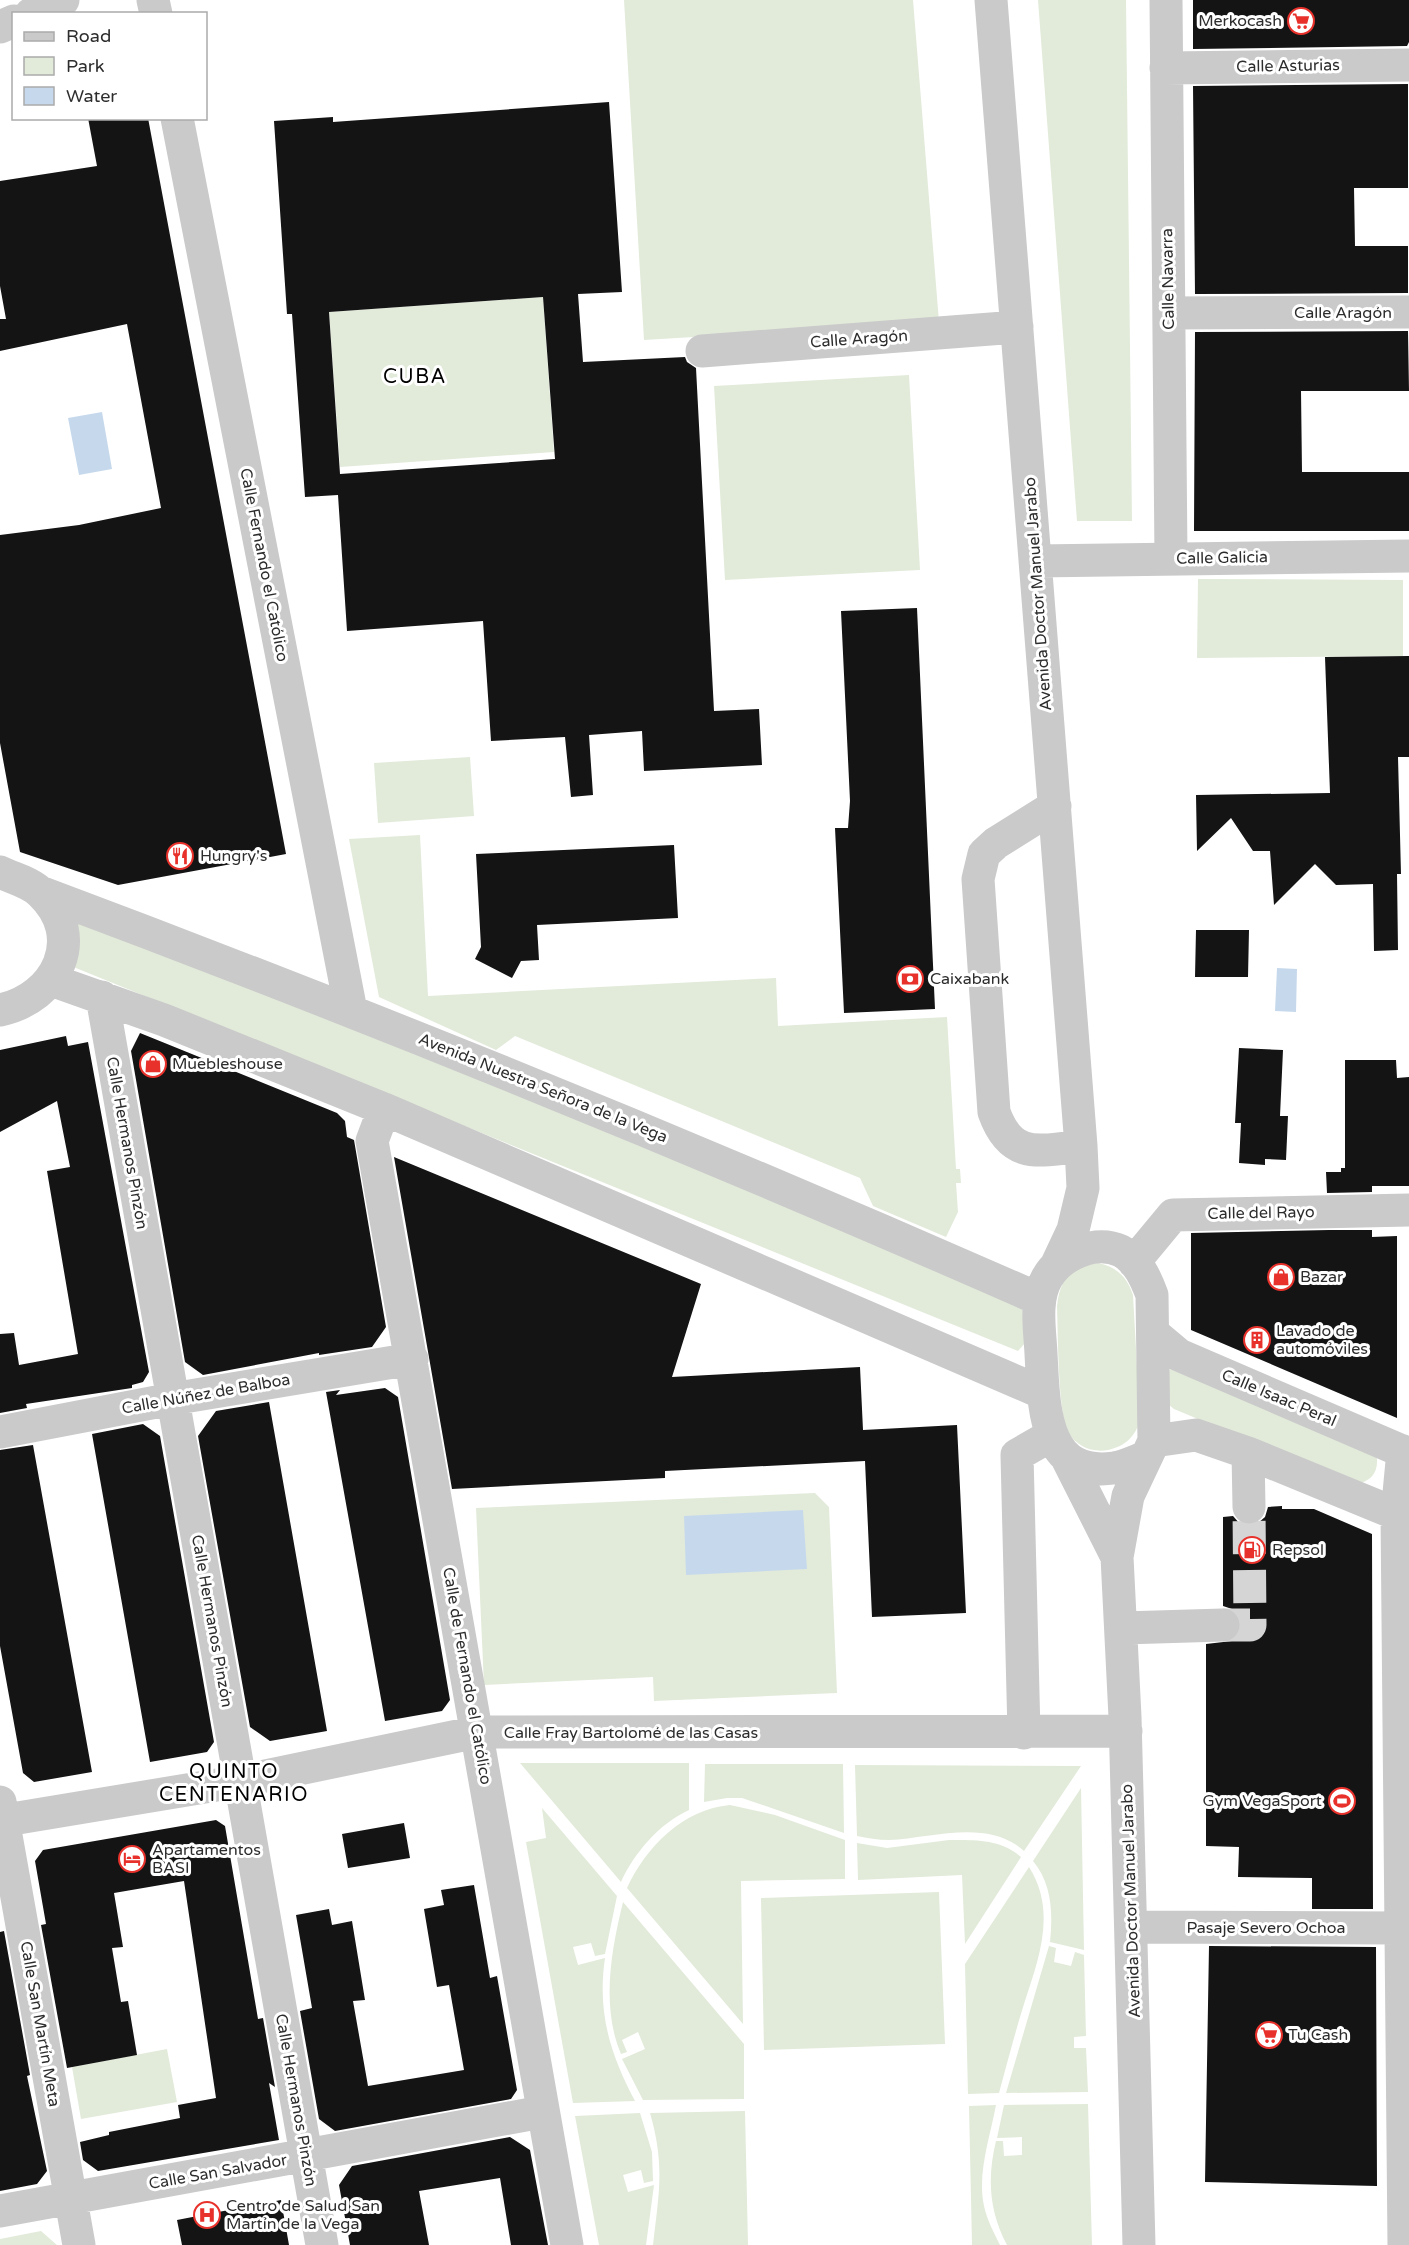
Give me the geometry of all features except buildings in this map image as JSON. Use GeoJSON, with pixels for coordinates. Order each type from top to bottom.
{"type":"FeatureCollection","features":[{"type":"Feature","properties":{"kind":"street"},"geometry":{"type":"LineString","coordinates":[[36,12],[63,0]]}},
{"type":"Feature","properties":{"kind":"street","name":"Avenida Doctor Manuel Jarabo"},"geometry":{"type":"LineString","coordinates":[[991,0],[1083,1188],[1073,1230],[1057,1264],[1046,1279],[1039,1299],[1043,1393],[1059,1447],[1117,1557]]}},
{"type":"Feature","properties":{"kind":"street","name":"Calle Navarra"},"geometry":{"type":"LineString","coordinates":[[1166,0],[1171,559]]}},
{"type":"Feature","properties":{"kind":"street","name":"Calle Asturias"},"geometry":{"type":"LineString","coordinates":[[1167,68],[1409,65]]}},
{"type":"Feature","properties":{"kind":"street","name":"Calle Fernando el Católico"},"geometry":{"type":"LineString","coordinates":[[177,120],[351,1011]]}},
{"type":"Feature","properties":{"kind":"street","name":"Calle Aragón"},"geometry":{"type":"LineString","coordinates":[[1169,314],[1409,312]]}},
{"type":"Feature","properties":{"kind":"street","name":"Calle Aragón"},"geometry":{"type":"LineString","coordinates":[[702,351],[1017,327]]}},
{"type":"Feature","properties":{"kind":"street","name":"Calle Galicia"},"geometry":{"type":"LineString","coordinates":[[1036,561],[1409,556]]}},
{"type":"Feature","properties":{"kind":"street"},"geometry":{"type":"LineString","coordinates":[[1055,806],[996,843],[984,854],[978,879],[994,1112],[1001,1132],[1016,1145],[1034,1152],[1081,1146]]}},
{"type":"Feature","properties":{"kind":"street","name":"Avenida Nuestra Señora de la Vega"},"geometry":{"type":"LineString","coordinates":[[0,872],[26,882],[40,892],[351,1011],[799,1194],[1039,1299]]}},
{"type":"Feature","properties":{"kind":"street"},"geometry":{"type":"LineString","coordinates":[[7,1010],[37,995],[51,980],[61,953],[61,925],[52,907],[40,892]]}},
{"type":"Feature","properties":{"kind":"street"},"geometry":{"type":"LineString","coordinates":[[51,980],[102,997],[384,1109],[1043,1393]]}},
{"type":"Feature","properties":{"kind":"street","name":"Calle Hermanos Pinzón"},"geometry":{"type":"LineString","coordinates":[[102,997],[322,2245]]}},
{"type":"Feature","properties":{"kind":"street","name":"Calle de Fernando el Católico"},"geometry":{"type":"LineString","coordinates":[[384,1109],[372,1141],[567,2245]]}},
{"type":"Feature","properties":{"kind":"street","name":"Avenida Doctor Manuel Jarabo"},"geometry":{"type":"LineString","coordinates":[[1083,1188],[1103,1227],[1144,1276],[1152,1295],[1154,1334],[1149,1450],[1128,1496],[1117,1557],[1126,1731],[1139,2245]]}},
{"type":"Feature","properties":{"kind":"street","name":"Calle del Rayo"},"geometry":{"type":"LineString","coordinates":[[1128,1257],[1173,1215],[1409,1210]]}},
{"type":"Feature","properties":{"kind":"street"},"geometry":{"type":"LineString","coordinates":[[1057,1264],[1076,1252],[1099,1247],[1128,1257]]}},
{"type":"Feature","properties":{"kind":"street","name":"Calle Isaac Peral"},"geometry":{"type":"LineString","coordinates":[[1154,1334],[1179,1356],[1406,1453]]}},
{"type":"Feature","properties":{"kind":"street","name":"Calle Núñez de Balboa"},"geometry":{"type":"LineString","coordinates":[[0,1432],[172,1399],[412,1359]]}},
{"type":"Feature","properties":{"kind":"street"},"geometry":{"type":"LineString","coordinates":[[1024,1733],[1017,1455],[1059,1447],[1090,1468],[1115,1468],[1149,1450],[1196,1436],[1248,1453],[1403,1516]]}},
{"type":"Feature","properties":{"kind":"street"},"geometry":{"type":"LineString","coordinates":[[1248,1453],[1250,1507]]}},
{"type":"Feature","properties":{"kind":"street"},"geometry":{"type":"LineString","coordinates":[[1406,1453],[1403,1516],[1405,1792],[1401,1928],[1405,2005],[1406,2243]]}},
{"type":"Feature","properties":{"kind":"street"},"geometry":{"type":"LineString","coordinates":[[1122,1628],[1224,1625]]}},
{"type":"Feature","properties":{"kind":"street","name":"Calle Fray Bartolomé de las Casas"},"geometry":{"type":"LineString","coordinates":[[1,1814],[241,1781],[477,1732],[1024,1733],[1126,1731]]}},
{"type":"Feature","properties":{"kind":"street","name":"Calle San Martín Meta"},"geometry":{"type":"LineString","coordinates":[[1,1814],[79,2245]]}},
{"type":"Feature","properties":{"kind":"street","name":"Pasaje Severo Ochoa"},"geometry":{"type":"LineString","coordinates":[[1132,1927],[1401,1928]]}},
{"type":"Feature","properties":{"kind":"street","name":"Calle San Salvador"},"geometry":{"type":"LineString","coordinates":[[0,2211],[542,2112]]}},
{"type":"Feature","properties":{"kind":"green space"},"geometry":{"type":"Polygon","coordinates":[[[624,0],[913,0],[939,322],[644,340],[624,0]]]}},
{"type":"Feature","properties":{"kind":"green space"},"geometry":{"type":"Polygon","coordinates":[[[1038,0],[1126,0],[1132,521],[1077,521],[1038,0]]]}},
{"type":"Feature","properties":{"kind":"green space"},"geometry":{"type":"Polygon","coordinates":[[[543,297],[554,452],[340,467],[329,312],[543,297]]]}},
{"type":"Feature","properties":{"kind":"green space"},"geometry":{"type":"Polygon","coordinates":[[[909,375],[920,570],[725,580],[714,386],[909,375]]]}},
{"type":"Feature","properties":{"kind":"green space"},"geometry":{"type":"Polygon","coordinates":[[[1198,579],[1403,580],[1403,656],[1197,658],[1198,579]]]}},
{"type":"Feature","properties":{"kind":"green space"},"geometry":{"type":"Polygon","coordinates":[[[470,757],[474,816],[378,823],[374,763],[470,757]]]}},
{"type":"Feature","properties":{"kind":"green space"},"geometry":{"type":"Polygon","coordinates":[[[420,835],[428,996],[776,978],[778,1026],[947,1017],[956,1169],[960,1169],[961,1183],[956,1183],[958,1212],[946,1237],[873,1206],[860,1178],[515,1036],[496,1050],[379,997],[349,839],[420,835]]]}},
{"type":"Feature","properties":{"kind":"green space"},"geometry":{"type":"Polygon","coordinates":[[[69,912],[312,1010],[1022,1304],[1025,1343],[1018,1351],[71,966],[69,912]]]}},
{"type":"Feature","properties":{"kind":"green space"},"geometry":{"type":"Polygon","coordinates":[[[1098,1263],[1111,1267],[1120,1274],[1128,1283],[1133,1295],[1140,1421],[1135,1432],[1124,1444],[1102,1451],[1080,1445],[1068,1432],[1062,1408],[1057,1306],[1061,1288],[1068,1276],[1080,1268],[1098,1263]]]}},
{"type":"Feature","properties":{"kind":"green space"},"geometry":{"type":"Polygon","coordinates":[[[1170,1369],[1376,1452],[1377,1464],[1374,1474],[1366,1481],[1354,1484],[1174,1409],[1168,1404],[1167,1373],[1170,1369]]]}},
{"type":"Feature","properties":{"kind":"green space"},"geometry":{"type":"Polygon","coordinates":[[[815,1493],[829,1507],[837,1693],[654,1701],[653,1677],[484,1685],[476,1508],[815,1493]]]}},
{"type":"Feature","properties":{"kind":"green space"},"geometry":{"type":"Polygon","coordinates":[[[520,1763],[689,1763],[689,1810],[668,1823],[649,1840],[633,1860],[621,1882],[520,1763]]]}},
{"type":"Feature","properties":{"kind":"green space"},"geometry":{"type":"Polygon","coordinates":[[[705,1764],[843,1764],[844,1833],[742,1798],[704,1802],[705,1764]]]}},
{"type":"Feature","properties":{"kind":"green space"},"geometry":{"type":"Polygon","coordinates":[[[855,1765],[1081,1766],[1024,1851],[1010,1841],[977,1832],[889,1840],[857,1836],[855,1765]]]}},
{"type":"Feature","properties":{"kind":"green space"},"geometry":{"type":"Polygon","coordinates":[[[1081,1788],[1084,1950],[1050,1942],[1051,1920],[1048,1889],[1033,1861],[1081,1788]]]}},
{"type":"Feature","properties":{"kind":"green space"},"geometry":{"type":"Polygon","coordinates":[[[730,1805],[775,1815],[845,1840],[845,1879],[741,1881],[743,2024],[627,1888],[644,1858],[668,1833],[697,1814],[730,1805]]]}},
{"type":"Feature","properties":{"kind":"green space"},"geometry":{"type":"Polygon","coordinates":[[[542,1808],[617,1896],[605,1954],[595,1956],[591,1943],[573,1947],[578,1965],[605,1958],[604,2015],[612,2049],[635,2101],[573,2103],[526,1842],[546,1838],[542,1808]]]}},
{"type":"Feature","properties":{"kind":"green space"},"geometry":{"type":"Polygon","coordinates":[[[949,1840],[996,1844],[1021,1857],[965,1944],[962,1875],[858,1880],[857,1843],[887,1848],[949,1840]]]}},
{"type":"Feature","properties":{"kind":"green space"},"geometry":{"type":"Polygon","coordinates":[[[1029,1867],[1042,1900],[1044,1918],[1040,1952],[999,2093],[968,2094],[965,1964],[1029,1867]]]}},
{"type":"Feature","properties":{"kind":"green space"},"geometry":{"type":"Polygon","coordinates":[[[939,1892],[945,2044],[764,2050],[761,1898],[939,1892]]]}},
{"type":"Feature","properties":{"kind":"green space"},"geometry":{"type":"Polygon","coordinates":[[[623,1902],[744,2044],[744,2099],[643,2100],[622,2059],[645,2049],[638,2032],[622,2040],[627,2052],[621,2054],[611,2017],[612,1959],[623,1902]]]}},
{"type":"Feature","properties":{"kind":"green space"},"geometry":{"type":"Polygon","coordinates":[[[1049,1946],[1056,1948],[1054,1962],[1071,1966],[1075,1952],[1084,1955],[1086,2036],[1074,2037],[1074,2048],[1086,2048],[1088,2092],[1006,2093],[1049,1946]]]}},
{"type":"Feature","properties":{"kind":"green space"},"geometry":{"type":"Polygon","coordinates":[[[167,2049],[177,2102],[81,2119],[72,2067],[167,2049]]]}},
{"type":"Feature","properties":{"kind":"green space"},"geometry":{"type":"Polygon","coordinates":[[[1088,2104],[1092,2245],[1007,2245],[993,2207],[991,2168],[996,2141],[1003,2141],[1004,2156],[1022,2155],[1022,2137],[997,2138],[1004,2105],[1088,2104]]]}},
{"type":"Feature","properties":{"kind":"green space"},"geometry":{"type":"Polygon","coordinates":[[[996,2105],[985,2155],[982,2194],[987,2216],[1000,2245],[972,2245],[969,2106],[996,2105]]]}},
{"type":"Feature","properties":{"kind":"green space"},"geometry":{"type":"Polygon","coordinates":[[[745,2111],[748,2245],[653,2245],[659,2194],[659,2164],[650,2113],[745,2111]]]}},
{"type":"Feature","properties":{"kind":"green space"},"geometry":{"type":"Polygon","coordinates":[[[640,2113],[652,2152],[653,2181],[644,2183],[641,2170],[623,2175],[628,2192],[654,2185],[646,2245],[599,2245],[575,2116],[640,2113]]]}},
{"type":"Feature","properties":{"kind":"green space"},"geometry":{"type":"Polygon","coordinates":[[[41,2231],[57,2245],[0,2245],[0,2239],[41,2231]]]}},
{"type":"Feature","properties":{"kind":"water"},"geometry":{"type":"Polygon","coordinates":[[[102,412],[112,469],[79,475],[68,418],[102,412]]]}},
{"type":"Feature","properties":{"kind":"water"},"geometry":{"type":"Polygon","coordinates":[[[1277,968],[1297,969],[1296,1012],[1275,1011],[1277,968]]]}},
{"type":"Feature","properties":{"kind":"water"},"geometry":{"type":"Polygon","coordinates":[[[803,1510],[807,1569],[686,1575],[684,1516],[803,1510]]]}},
{"type":"Feature","properties":{"kind":"tunnel"},"geometry":{"type":"LineString","coordinates":[[1223,1625],[1250,1625],[1249,1507]]}},
{"type":"Feature","properties":{"kind":"place","name":"Merkocash"},"geometry":{"type":"Point","coordinates":[1301,21]}},
{"type":"Feature","properties":{"kind":"place","name":"Hungry's"},"geometry":{"type":"Point","coordinates":[180,856]}},
{"type":"Feature","properties":{"kind":"place","name":"Caixabank"},"geometry":{"type":"Point","coordinates":[910,979]}},
{"type":"Feature","properties":{"kind":"place","name":"Muebleshouse"},"geometry":{"type":"Point","coordinates":[153,1064]}},
{"type":"Feature","properties":{"kind":"place","name":"Bazar"},"geometry":{"type":"Point","coordinates":[1281,1277]}},
{"type":"Feature","properties":{"kind":"place","name":"Lavado de automóviles"},"geometry":{"type":"Point","coordinates":[1257,1340]}},
{"type":"Feature","properties":{"kind":"place","name":"Repsol"},"geometry":{"type":"Point","coordinates":[1252,1550]}},
{"type":"Feature","properties":{"kind":"place","name":"Gym VegaSport"},"geometry":{"type":"Point","coordinates":[1342,1801]}},
{"type":"Feature","properties":{"kind":"place","name":"Apartamentos BASI"},"geometry":{"type":"Point","coordinates":[132,1859]}},
{"type":"Feature","properties":{"kind":"place","name":"Tu Cash"},"geometry":{"type":"Point","coordinates":[1269,2035]}},
{"type":"Feature","properties":{"kind":"place","name":"Centro de Salud San Martín de la Vega"},"geometry":{"type":"Point","coordinates":[207,2215]}},
{"type":"Feature","properties":{"kind":"district","name":"CUBA"},"geometry":{"type":"Point","coordinates":[415,377]}},
{"type":"Feature","properties":{"kind":"district","name":"QUINTO CENTENARIO"},"geometry":{"type":"Point","coordinates":[234,1784]}}]}
